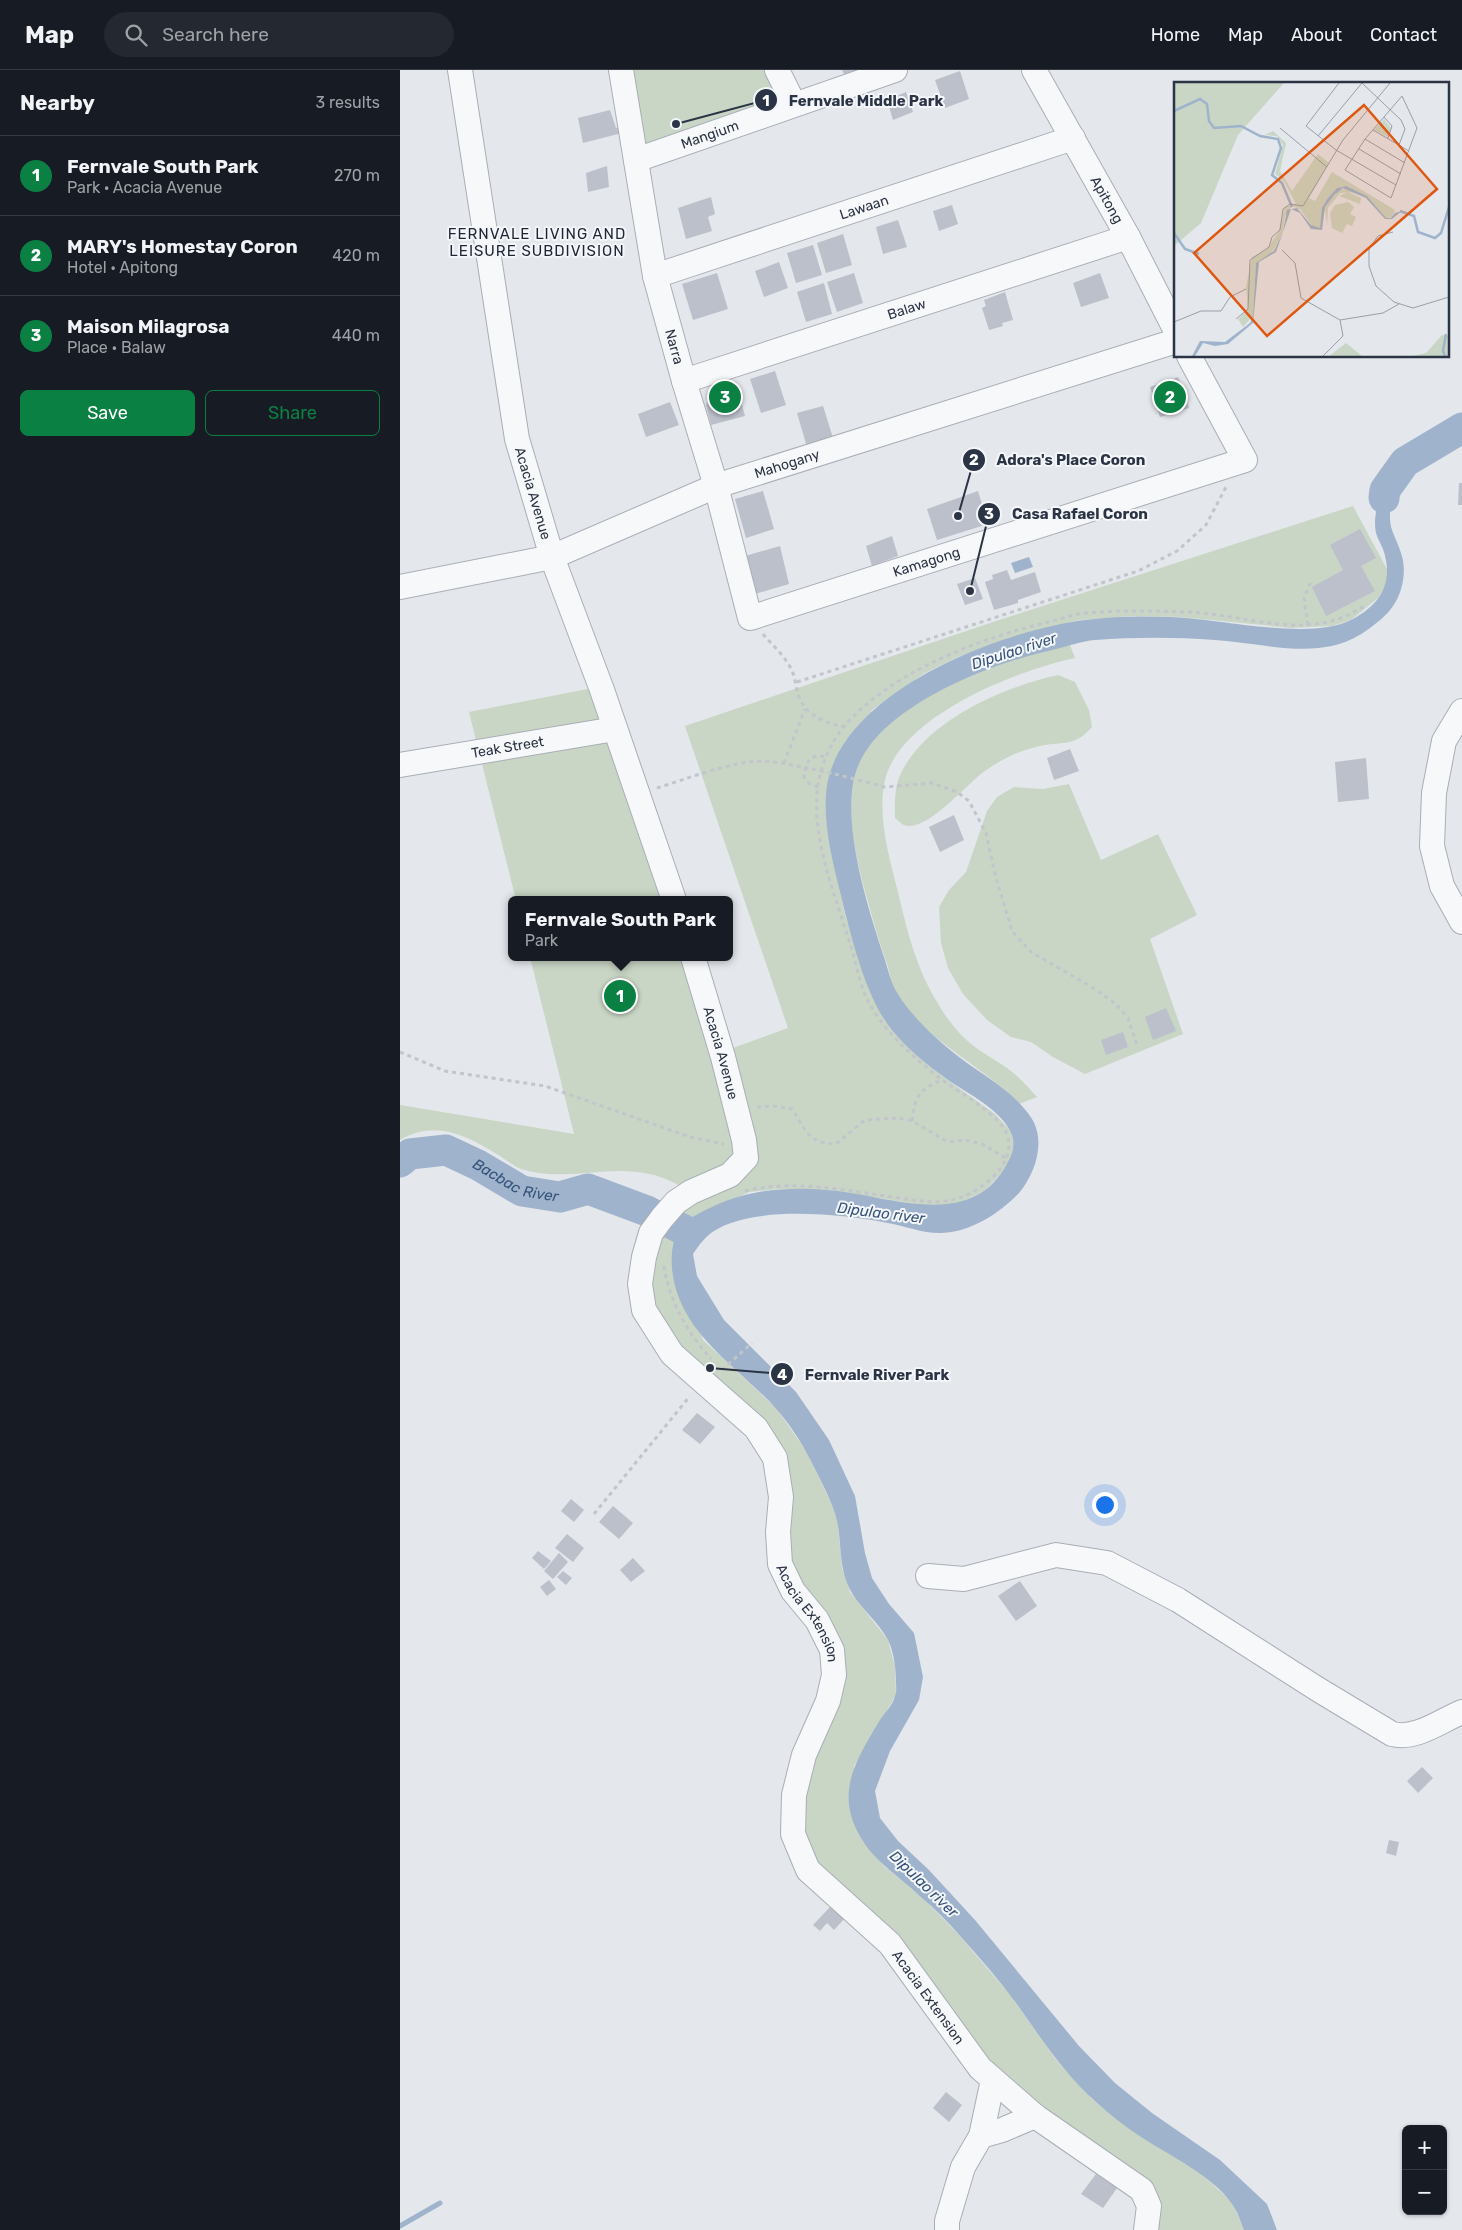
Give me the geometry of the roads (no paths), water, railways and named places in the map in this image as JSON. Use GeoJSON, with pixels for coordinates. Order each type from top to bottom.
{"type":"FeatureCollection","features":[{"type":"Feature","properties":{"kind":"street","name":"Acacia Avenue"},"geometry":{"type":"LineString","coordinates":[[460,70],[517,439],[552,556],[615,729],[673,896]]}},
{"type":"Feature","properties":{"kind":"street","name":"Narra"},"geometry":{"type":"LineString","coordinates":[[621,70],[655,276],[716,486],[750,618]]}},
{"type":"Feature","properties":{"kind":"street"},"geometry":{"type":"LineString","coordinates":[[777,70],[794,104]]}},
{"type":"Feature","properties":{"kind":"street","name":"Mangium"},"geometry":{"type":"LineString","coordinates":[[636,160],[895,70]]}},
{"type":"Feature","properties":{"kind":"street","name":"Apitong"},"geometry":{"type":"LineString","coordinates":[[1034,70],[1128,237],[1174,327]]}},
{"type":"Feature","properties":{"kind":"street","name":"Lawaan"},"geometry":{"type":"LineString","coordinates":[[655,276],[1073,138]]}},
{"type":"Feature","properties":{"kind":"street","name":"Balaw"},"geometry":{"type":"LineString","coordinates":[[684,381],[1128,237]]}},
{"type":"Feature","properties":{"kind":"street","name":"Mahogany"},"geometry":{"type":"LineString","coordinates":[[400,587],[552,556],[716,486],[1174,342]]}},
{"type":"Feature","properties":{"kind":"street","name":"Kamagong"},"geometry":{"type":"LineString","coordinates":[[750,618],[1238,462],[1190,358]]}},
{"type":"Feature","properties":{"kind":"street"},"geometry":{"type":"LineString","coordinates":[[1462,711],[1444,741],[1434,793],[1432,846],[1442,886],[1462,922]]}},
{"type":"Feature","properties":{"kind":"street","name":"Teak Street"},"geometry":{"type":"LineString","coordinates":[[400,765],[615,729]]}},
{"type":"Feature","properties":{"kind":"street","name":"Acacia Avenue"},"geometry":{"type":"LineString","coordinates":[[694,961],[723,1057],[745,1145]]}},
{"type":"Feature","properties":{"kind":"street","name":"Acacia Extension"},"geometry":{"type":"LineString","coordinates":[[745,1145],[746,1158],[730,1175],[691,1192],[676,1202],[662,1218],[651,1233],[644,1257],[640,1284],[644,1310],[672,1354],[713,1376],[756,1428],[775,1458],[781,1497],[778,1532],[780,1564],[794,1591],[817,1620],[832,1650],[834,1675],[828,1700],[804,1755],[794,1795],[794,1834],[808,1870],[890,1944],[980,2068],[1035,2116],[1142,2190],[1149,2206],[1146,2230]]}},
{"type":"Feature","properties":{"kind":"street"},"geometry":{"type":"LineString","coordinates":[[928,1576],[964,1579],[1056,1555],[1107,1563],[1178,1600],[1392,1734],[1403,1737],[1415,1734],[1462,1712]]}},
{"type":"Feature","properties":{"kind":"street"},"geometry":{"type":"LineString","coordinates":[[947,2230],[947,2221],[964,2167],[981,2136],[993,2080]]}},
{"type":"Feature","properties":{"kind":"street"},"geometry":{"type":"LineString","coordinates":[[981,2136],[1002,2130],[1035,2116]]}},
{"type":"Feature","properties":{"kind":"water"},"geometry":{"type":"Polygon","coordinates":[[[1405,462],[1397,481],[1390,508],[1392,530],[1404,566],[1402,588],[1391,609],[1370,628],[1352,639],[1334,645],[1295,649],[1185,638],[1125,638],[1085,641],[980,672],[936,693],[901,715],[870,745],[857,769],[852,789],[853,838],[870,914],[892,981],[905,1004],[928,1030],[959,1057],[1008,1093],[1025,1109],[1032,1119],[1038,1138],[1037,1158],[1034,1167],[1030,1177],[1019,1193],[1003,1208],[974,1225],[953,1232],[935,1233],[847,1217],[799,1214],[775,1215],[731,1223],[714,1231],[702,1241],[693,1254],[697,1276],[724,1320],[796,1392],[829,1440],[855,1496],[865,1553],[872,1578],[889,1604],[914,1633],[923,1677],[919,1700],[890,1751],[875,1791],[880,1818],[898,1841],[929,1870],[975,1920],[1079,2046],[1115,2083],[1152,2113],[1220,2160],[1267,2204],[1277,2230],[1244,2230],[1234,2207],[1214,2184],[1130,2129],[1107,2112],[1084,2091],[1063,2068],[1010,1994],[975,1953],[937,1911],[873,1855],[861,1838],[853,1822],[849,1806],[851,1777],[863,1749],[893,1702],[896,1694],[896,1672],[892,1650],[883,1632],[856,1599],[847,1583],[842,1565],[839,1530],[835,1513],[807,1453],[777,1409],[709,1344],[696,1328],[676,1291],[672,1269],[672,1253],[677,1233],[687,1221],[716,1205],[743,1195],[770,1190],[813,1189],[926,1205],[950,1204],[973,1197],[992,1184],[1011,1155],[1013,1146],[1012,1135],[1008,1126],[1001,1118],[931,1067],[915,1054],[892,1030],[870,993],[858,958],[833,862],[826,818],[826,803],[829,776],[844,744],[868,716],[899,690],[935,669],[1013,636],[1051,626],[1085,620],[1148,616],[1190,618],[1289,629],[1313,629],[1335,626],[1353,619],[1363,613],[1378,598],[1386,581],[1386,561],[1377,536],[1376,512],[1384,483],[1405,462]]]}},
{"type":"Feature","properties":{"kind":"water"},"geometry":{"type":"Polygon","coordinates":[[[1029,557],[1033,567],[1015,573],[1011,563],[1029,557]]]}},
{"type":"Feature","properties":{"kind":"waterway","name":"Dipulao river"},"geometry":{"type":"LineString","coordinates":[[1384,498],[1385,490],[1405,462],[1462,428]]}},
{"type":"Feature","properties":{"kind":"waterway","name":"Bacbac River"},"geometry":{"type":"LineString","coordinates":[[400,1162],[410,1154],[446,1150],[478,1165],[522,1191],[560,1197],[588,1189],[647,1211],[688,1232]]}},
{"type":"Feature","properties":{"kind":"waterway"},"geometry":{"type":"LineString","coordinates":[[400,2226],[440,2203]]}},
{"type":"Feature","properties":{"kind":"place","name":"Fernvale Middle Park"},"geometry":{"type":"Point","coordinates":[676,124]}},
{"type":"Feature","properties":{"kind":"place","name":"Maison Milagrosa"},"geometry":{"type":"Point","coordinates":[725,397]}},
{"type":"Feature","properties":{"kind":"place","name":"MARY's Homestay Coron"},"geometry":{"type":"Point","coordinates":[1170,397]}},
{"type":"Feature","properties":{"kind":"place","name":"Adora's Place Coron"},"geometry":{"type":"Point","coordinates":[958,516]}},
{"type":"Feature","properties":{"kind":"place","name":"Casa Rafael Coron"},"geometry":{"type":"Point","coordinates":[970,591]}},
{"type":"Feature","properties":{"kind":"place","name":"Fernvale South Park"},"geometry":{"type":"Point","coordinates":[620,996]}},
{"type":"Feature","properties":{"kind":"place","name":"Fernvale River Park"},"geometry":{"type":"Point","coordinates":[710,1368]}},
{"type":"Feature","properties":{"kind":"district","name":"FERNVALE LIVING AND LEISURE SUBDIVISION"},"geometry":{"type":"Point","coordinates":[537,242]}}]}
